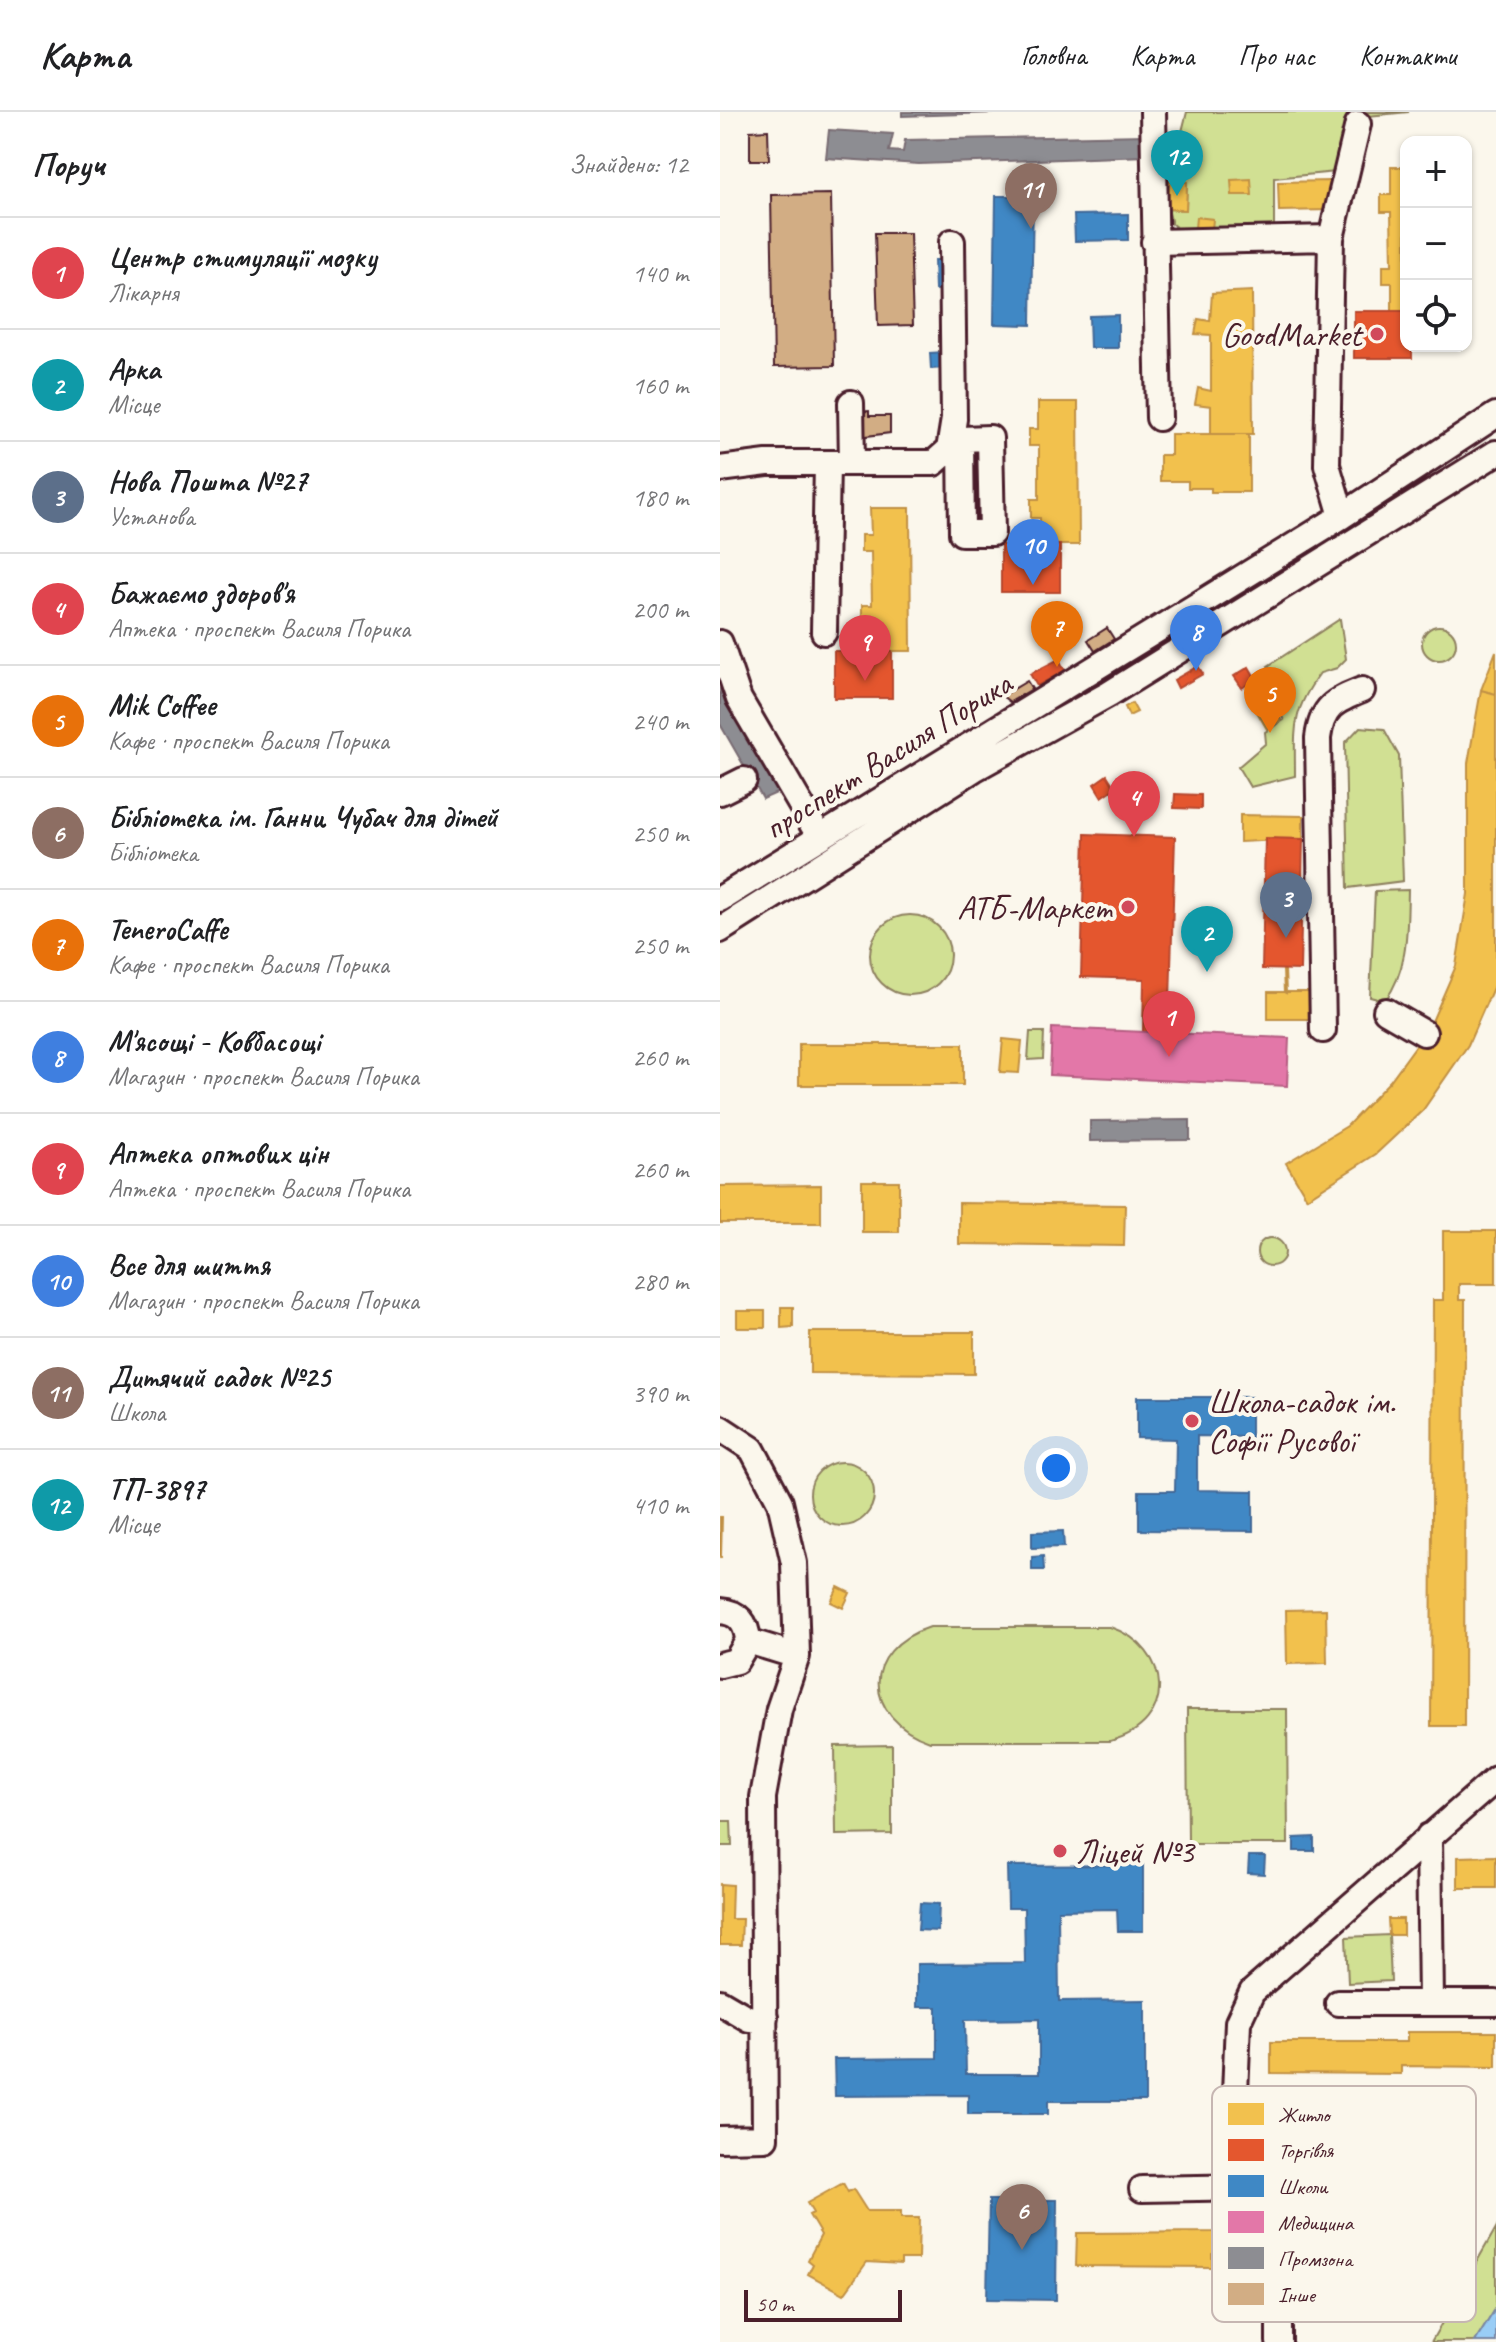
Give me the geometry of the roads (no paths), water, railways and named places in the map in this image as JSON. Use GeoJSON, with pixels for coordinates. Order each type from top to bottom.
{"type":"FeatureCollection","features":[{"type":"Feature","properties":{"kind":"street"},"geometry":{"type":"LineString","coordinates":[[1153,112],[1159,418]]}},
{"type":"Feature","properties":{"kind":"street"},"geometry":{"type":"LineString","coordinates":[[1342,516],[1327,465],[1331,238],[1358,124]]}},
{"type":"Feature","properties":{"kind":"street"},"geometry":{"type":"LineString","coordinates":[[1154,242],[1331,238]]}},
{"type":"Feature","properties":{"kind":"street"},"geometry":{"type":"LineString","coordinates":[[720,469],[747,464],[934,463],[955,444],[952,242]]}},
{"type":"Feature","properties":{"kind":"street"},"geometry":{"type":"LineString","coordinates":[[851,403],[852,463]]}},
{"type":"Feature","properties":{"kind":"street","name":"проспект Василя Порика"},"geometry":{"type":"LineString","coordinates":[[720,899],[1342,516],[1496,415]]}},
{"type":"Feature","properties":{"kind":"street","name":"проспект Василя Порика"},"geometry":{"type":"LineString","coordinates":[[720,930],[974,769],[1109,694],[1496,453]]}},
{"type":"Feature","properties":{"kind":"street"},"geometry":{"type":"LineString","coordinates":[[824,632],[827,463]]}},
{"type":"Feature","properties":{"kind":"street"},"geometry":{"type":"LineString","coordinates":[[720,643],[739,699],[819,836]]}},
{"type":"Feature","properties":{"kind":"street"},"geometry":{"type":"LineString","coordinates":[[1323,1030],[1320,720],[1329,706],[1362,690]]}},
{"type":"Feature","properties":{"kind":"street"},"geometry":{"type":"LineString","coordinates":[[720,792],[744,780]]}},
{"type":"Feature","properties":{"kind":"street"},"geometry":{"type":"LineString","coordinates":[[1386,1011],[1424,1033]]}},
{"type":"Feature","properties":{"kind":"street"},"geometry":{"type":"LineString","coordinates":[[720,1428],[752,1449],[780,1502],[794,1563],[797,1656],[779,1709],[763,1797],[765,2138],[720,2139]]}},
{"type":"Feature","properties":{"kind":"street"},"geometry":{"type":"LineString","coordinates":[[720,1611],[734,1614],[744,1622],[748,1641],[736,1661],[720,1665]]}},
{"type":"Feature","properties":{"kind":"street"},"geometry":{"type":"LineString","coordinates":[[748,1641],[797,1656]]}},
{"type":"Feature","properties":{"kind":"street"},"geometry":{"type":"LineString","coordinates":[[1235,2086],[1238,2022],[1252,1992],[1496,1779]]}},
{"type":"Feature","properties":{"kind":"street"},"geometry":{"type":"LineString","coordinates":[[1429,1836],[1431,2002]]}},
{"type":"Feature","properties":{"kind":"street"},"geometry":{"type":"LineString","coordinates":[[720,2002],[749,2019],[765,2017]]}},
{"type":"Feature","properties":{"kind":"street"},"geometry":{"type":"LineString","coordinates":[[1338,2003],[1496,2003]]}},
{"type":"Feature","properties":{"kind":"street"},"geometry":{"type":"LineString","coordinates":[[1142,2189],[1212,2188]]}},
{"type":"Feature","properties":{"kind":"water"},"geometry":{"type":"Polygon","coordinates":[[[1496,2308],[1496,2342],[1475,2342],[1496,2308]]]}},
{"type":"Feature","properties":{"kind":"place","name":"ТП-3897"},"geometry":{"type":"Point","coordinates":[1177,196]}},
{"type":"Feature","properties":{"kind":"place","name":"Дитячий садок №25"},"geometry":{"type":"Point","coordinates":[1031,229]}},
{"type":"Feature","properties":{"kind":"place","name":"GoodMarket"},"geometry":{"type":"Point","coordinates":[1377,334]}},
{"type":"Feature","properties":{"kind":"place","name":"Все для шиття"},"geometry":{"type":"Point","coordinates":[1033,585]}},
{"type":"Feature","properties":{"kind":"place","name":"TeneroCaffe"},"geometry":{"type":"Point","coordinates":[1057,667]}},
{"type":"Feature","properties":{"kind":"place","name":"М'ясощі - Ковбасощі"},"geometry":{"type":"Point","coordinates":[1196,671]}},
{"type":"Feature","properties":{"kind":"place","name":"Аптека оптових цін"},"geometry":{"type":"Point","coordinates":[865,681]}},
{"type":"Feature","properties":{"kind":"place","name":"Mik Coffee"},"geometry":{"type":"Point","coordinates":[1270,733]}},
{"type":"Feature","properties":{"kind":"place","name":"Бажаємо здоров'я"},"geometry":{"type":"Point","coordinates":[1134,837]}},
{"type":"Feature","properties":{"kind":"place","name":"АТБ-Маркет"},"geometry":{"type":"Point","coordinates":[1128,907]}},
{"type":"Feature","properties":{"kind":"place","name":"Нова Пошта №27"},"geometry":{"type":"Point","coordinates":[1286,938]}},
{"type":"Feature","properties":{"kind":"place","name":"Арка"},"geometry":{"type":"Point","coordinates":[1207,972]}},
{"type":"Feature","properties":{"kind":"place","name":"Центр стимуляції мозку"},"geometry":{"type":"Point","coordinates":[1169,1057]}},
{"type":"Feature","properties":{"kind":"place","name":"Школа-садок ім. Софії Русової"},"geometry":{"type":"Point","coordinates":[1192,1421]}},
{"type":"Feature","properties":{"kind":"place","name":"Ліцей №3"},"geometry":{"type":"Point","coordinates":[1060,1851]}},
{"type":"Feature","properties":{"kind":"place","name":"Бібліотека ім. Ганни Чубач для дітей"},"geometry":{"type":"Point","coordinates":[1022,2250]}}]}
